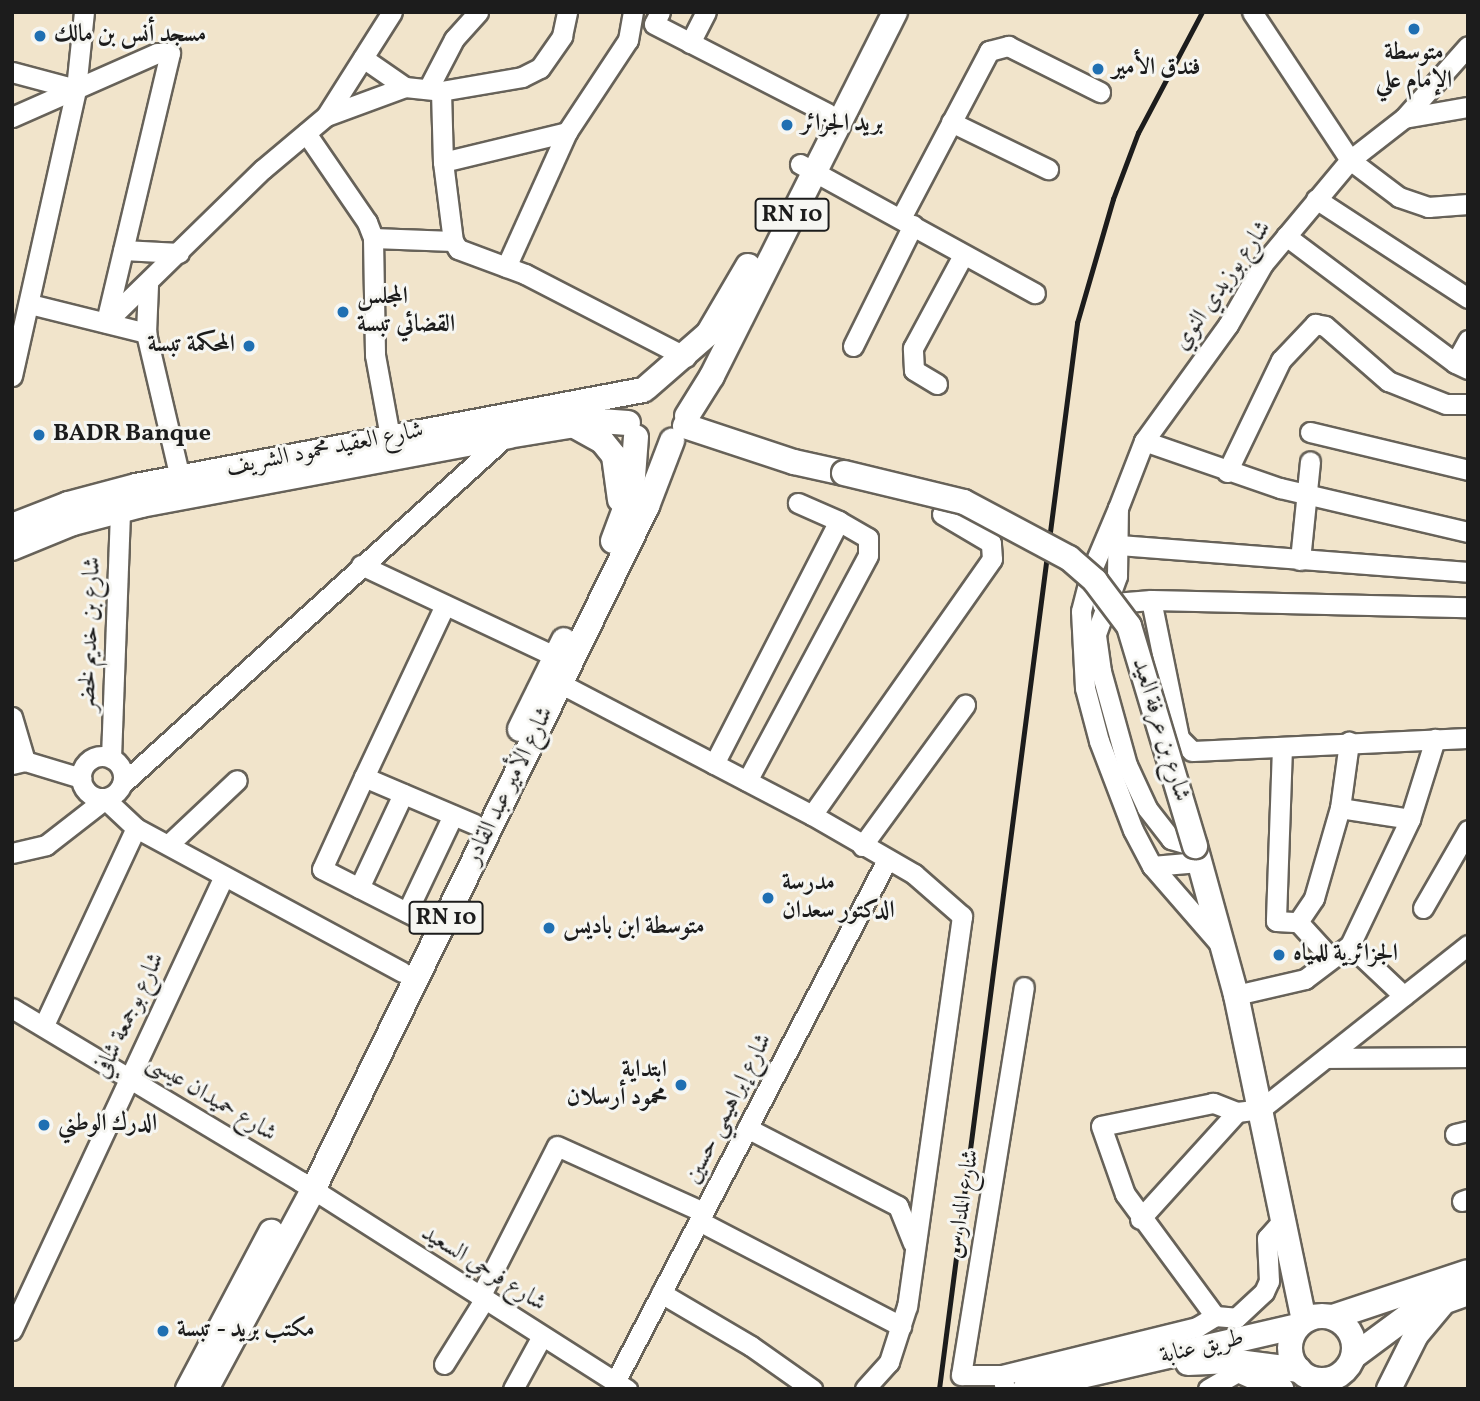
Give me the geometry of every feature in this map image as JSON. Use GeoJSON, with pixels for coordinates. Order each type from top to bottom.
{"type":"FeatureCollection","features":[{"type":"Feature","properties":{"kind":"main road","name":"شارع الأمير عبد القادر"},"geometry":{"type":"LineString","coordinates":[[206,1389],[558,670],[681,428],[712,376],[807,168],[827,113],[876,12]]}},
{"type":"Feature","properties":{"kind":"main road","name":"شارع الأمير عبد القادر"},"geometry":{"type":"LineString","coordinates":[[645,389],[686,357],[724,313],[895,12]]}},
{"type":"Feature","properties":{"kind":"main road"},"geometry":{"type":"LineString","coordinates":[[656,385],[674,391],[681,428],[653,445],[632,430],[631,400],[645,389],[656,385]]}},
{"type":"Feature","properties":{"kind":"main road","name":"شارع العقيد محمود الشريف"},"geometry":{"type":"LineString","coordinates":[[12,526],[92,497],[645,389]]}},
{"type":"Feature","properties":{"kind":"main road","name":"شارع العقيد محمود الشريف"},"geometry":{"type":"LineString","coordinates":[[12,548],[50,531],[120,510],[508,436],[614,420],[632,430]]}},
{"type":"Feature","properties":{"kind":"main road"},"geometry":{"type":"LineString","coordinates":[[573,425],[602,441],[614,456],[619,475],[619,528]]}},
{"type":"Feature","properties":{"kind":"main road","name":"شارع بن عرفة العيد"},"geometry":{"type":"LineString","coordinates":[[681,428],[794,463],[964,502],[1069,558],[1095,581],[1129,626],[1236,995],[1283,1220],[1301,1323]]}},
{"type":"Feature","properties":{"kind":"main road","name":"شارع الأمير عبد القادر"},"geometry":{"type":"LineString","coordinates":[[188,1389],[306,1186],[402,972],[417,917],[464,820],[558,670],[619,528],[632,490],[632,430]]}},
{"type":"Feature","properties":{"kind":"main road"},"geometry":{"type":"LineString","coordinates":[[1456,1296],[1395,1323],[1350,1371],[1322,1380],[1304,1378],[1290,1348],[1301,1323],[1333,1317],[1468,1272]]}},
{"type":"Feature","properties":{"kind":"main road"},"geometry":{"type":"LineString","coordinates":[[1389,1389],[1416,1335],[1456,1296]]}},
{"type":"Feature","properties":{"kind":"main road"},"geometry":{"type":"LineString","coordinates":[[1333,1317],[1352,1335],[1350,1371]]}},
{"type":"Feature","properties":{"kind":"main road","name":"طريق عنابة"},"geometry":{"type":"LineString","coordinates":[[1036,1387],[1301,1323]]}},
{"type":"Feature","properties":{"kind":"main road"},"geometry":{"type":"LineString","coordinates":[[1213,1361],[1281,1389]]}},
{"type":"Feature","properties":{"kind":"main road","name":"طريق عنابة"},"geometry":{"type":"LineString","coordinates":[[1107,1370],[1213,1361],[1304,1378]]}},
{"type":"Feature","properties":{"kind":"street"},"geometry":{"type":"LineString","coordinates":[[12,376],[76,89],[84,12]]}},
{"type":"Feature","properties":{"kind":"street"},"geometry":{"type":"LineString","coordinates":[[106,322],[326,116],[392,12]]}},
{"type":"Feature","properties":{"kind":"street"},"geometry":{"type":"LineString","coordinates":[[478,12],[454,39],[435,90],[453,241],[465,254],[506,267],[686,357]]}},
{"type":"Feature","properties":{"kind":"street"},"geometry":{"type":"LineString","coordinates":[[326,116],[405,87],[435,90],[522,77],[540,68],[562,36],[567,12]]}},
{"type":"Feature","properties":{"kind":"street"},"geometry":{"type":"LineString","coordinates":[[690,43],[706,12]]}},
{"type":"Feature","properties":{"kind":"street"},"geometry":{"type":"LineString","coordinates":[[1252,12],[1283,65],[1350,160],[1399,197],[1428,207],[1468,204]]}},
{"type":"Feature","properties":{"kind":"street"},"geometry":{"type":"LineString","coordinates":[[506,267],[567,132],[628,40],[633,13],[657,18],[690,43],[827,113]]}},
{"type":"Feature","properties":{"kind":"street"},"geometry":{"type":"LineString","coordinates":[[853,346],[951,121],[989,51],[1008,46],[1100,92]]}},
{"type":"Feature","properties":{"kind":"street","name":"شارع بوزيدي النوي"},"geometry":{"type":"LineString","coordinates":[[1219,943],[1152,866],[1120,799],[1099,741],[1081,658],[1081,611],[1091,572],[1144,441],[1286,236],[1350,160],[1404,118],[1468,46]]}},
{"type":"Feature","properties":{"kind":"street"},"geometry":{"type":"LineString","coordinates":[[12,117],[157,53],[170,54],[106,322]]}},
{"type":"Feature","properties":{"kind":"street"},"geometry":{"type":"LineString","coordinates":[[363,58],[405,87]]}},
{"type":"Feature","properties":{"kind":"street"},"geometry":{"type":"LineString","coordinates":[[12,72],[76,89]]}},
{"type":"Feature","properties":{"kind":"street"},"geometry":{"type":"LineString","coordinates":[[1404,118],[1468,107]]}},
{"type":"Feature","properties":{"kind":"street"},"geometry":{"type":"LineString","coordinates":[[951,121],[1048,169]]}},
{"type":"Feature","properties":{"kind":"street"},"geometry":{"type":"LineString","coordinates":[[443,162],[567,132]]}},
{"type":"Feature","properties":{"kind":"street"},"geometry":{"type":"LineString","coordinates":[[306,133],[366,222],[373,239],[375,355],[390,438]]}},
{"type":"Feature","properties":{"kind":"street"},"geometry":{"type":"LineString","coordinates":[[807,168],[1035,293]]}},
{"type":"Feature","properties":{"kind":"street"},"geometry":{"type":"LineString","coordinates":[[1316,199],[1468,298]]}},
{"type":"Feature","properties":{"kind":"street"},"geometry":{"type":"LineString","coordinates":[[1286,236],[1461,366],[1468,340]]}},
{"type":"Feature","properties":{"kind":"street"},"geometry":{"type":"LineString","coordinates":[[373,239],[453,241]]}},
{"type":"Feature","properties":{"kind":"street"},"geometry":{"type":"LineString","coordinates":[[123,250],[179,253]]}},
{"type":"Feature","properties":{"kind":"street"},"geometry":{"type":"LineString","coordinates":[[936,384],[914,370],[912,348],[963,255]]}},
{"type":"Feature","properties":{"kind":"street"},"geometry":{"type":"LineString","coordinates":[[148,285],[146,333],[180,478]]}},
{"type":"Feature","properties":{"kind":"street"},"geometry":{"type":"LineString","coordinates":[[30,304],[146,333]]}},
{"type":"Feature","properties":{"kind":"street"},"geometry":{"type":"LineString","coordinates":[[1227,472],[1281,360],[1315,324],[1325,326],[1388,381],[1446,404],[1468,404]]}},
{"type":"Feature","properties":{"kind":"street"},"geometry":{"type":"LineString","coordinates":[[1310,432],[1468,470]]}},
{"type":"Feature","properties":{"kind":"street"},"geometry":{"type":"LineString","coordinates":[[12,853],[46,845],[105,799],[361,565],[508,436]]}},
{"type":"Feature","properties":{"kind":"street"},"geometry":{"type":"LineString","coordinates":[[1144,441],[1227,472],[1304,494],[1468,532]]}},
{"type":"Feature","properties":{"kind":"street"},"geometry":{"type":"LineString","coordinates":[[1300,560],[1304,494],[1310,462]]}},
{"type":"Feature","properties":{"kind":"street"},"geometry":{"type":"LineString","coordinates":[[747,782],[868,555],[868,538],[839,521],[798,503]]}},
{"type":"Feature","properties":{"kind":"street","name":"شارع بوزيدي النوي"},"geometry":{"type":"LineString","coordinates":[[1118,508],[1117,576],[1096,634],[1097,648],[1127,765],[1159,829],[1197,854]]}},
{"type":"Feature","properties":{"kind":"street","name":"شارع بن خديم لخضر"},"geometry":{"type":"LineString","coordinates":[[111,758],[120,510]]}},
{"type":"Feature","properties":{"kind":"street"},"geometry":{"type":"LineString","coordinates":[[811,815],[992,559],[990,543],[942,514]]}},
{"type":"Feature","properties":{"kind":"street"},"geometry":{"type":"LineString","coordinates":[[714,764],[839,521]]}},
{"type":"Feature","properties":{"kind":"street"},"geometry":{"type":"LineString","coordinates":[[1119,545],[1468,572]]}},
{"type":"Feature","properties":{"kind":"street"},"geometry":{"type":"LineString","coordinates":[[361,565],[444,605],[714,764],[914,874],[962,916],[915,1251],[901,1326],[889,1362],[865,1389]]}},
{"type":"Feature","properties":{"kind":"street"},"geometry":{"type":"LineString","coordinates":[[1081,611],[1108,603],[1151,600],[1468,607]]}},
{"type":"Feature","properties":{"kind":"street"},"geometry":{"type":"LineString","coordinates":[[1151,600],[1179,738],[1192,751],[1208,754],[1349,742],[1468,738]]}},
{"type":"Feature","properties":{"kind":"street"},"geometry":{"type":"LineString","coordinates":[[417,917],[322,869],[444,605]]}},
{"type":"Feature","properties":{"kind":"street"},"geometry":{"type":"LineString","coordinates":[[862,846],[965,705]]}},
{"type":"Feature","properties":{"kind":"street"},"geometry":{"type":"LineString","coordinates":[[12,717],[19,763],[81,778],[91,796],[105,799],[136,828],[402,972]]}},
{"type":"Feature","properties":{"kind":"street"},"geometry":{"type":"LineString","coordinates":[[1236,995],[1305,979],[1350,945],[1410,819],[1435,739]]}},
{"type":"Feature","properties":{"kind":"street"},"geometry":{"type":"LineString","coordinates":[[1298,922],[1314,898],[1340,808],[1349,742]]}},
{"type":"Feature","properties":{"kind":"street"},"geometry":{"type":"LineString","coordinates":[[1282,747],[1276,921],[1298,922],[1331,958]]}},
{"type":"Feature","properties":{"kind":"street"},"geometry":{"type":"LineString","coordinates":[[81,778],[90,759],[111,758],[120,766],[122,784]]}},
{"type":"Feature","properties":{"kind":"street"},"geometry":{"type":"LineString","coordinates":[[364,777],[464,820]]}},
{"type":"Feature","properties":{"kind":"street"},"geometry":{"type":"LineString","coordinates":[[169,844],[237,780]]}},
{"type":"Feature","properties":{"kind":"street"},"geometry":{"type":"LineString","coordinates":[[359,888],[403,794]]}},
{"type":"Feature","properties":{"kind":"street"},"geometry":{"type":"LineString","coordinates":[[1340,808],[1410,819]]}},
{"type":"Feature","properties":{"kind":"street"},"geometry":{"type":"LineString","coordinates":[[44,1025],[136,828]]}},
{"type":"Feature","properties":{"kind":"street"},"geometry":{"type":"LineString","coordinates":[[1423,908],[1468,830]]}},
{"type":"Feature","properties":{"kind":"street"},"geometry":{"type":"LineString","coordinates":[[1152,866],[1197,854]]}},
{"type":"Feature","properties":{"kind":"street","name":"شارع إبراهيمي حسين"},"geometry":{"type":"LineString","coordinates":[[614,1385],[887,860]]}},
{"type":"Feature","properties":{"kind":"street","name":"شارع بوجمعة شافي"},"geometry":{"type":"LineString","coordinates":[[12,1330],[224,876]]}},
{"type":"Feature","properties":{"kind":"street"},"geometry":{"type":"LineString","coordinates":[[1350,945],[1404,996]]}},
{"type":"Feature","properties":{"kind":"street"},"geometry":{"type":"LineString","coordinates":[[1214,1316],[1140,1219],[1125,1194],[1101,1126],[1213,1103],[1237,1112],[1261,1109],[1468,945]]}},
{"type":"Feature","properties":{"kind":"street","name":"شارع المدارس"},"geometry":{"type":"LineString","coordinates":[[1004,1382],[961,1375],[1024,987]]}},
{"type":"Feature","properties":{"kind":"street","name":"شارع حميدان عيسى"},"geometry":{"type":"LineString","coordinates":[[12,1008],[306,1186]]}},
{"type":"Feature","properties":{"kind":"street"},"geometry":{"type":"LineString","coordinates":[[1325,1058],[1468,1057]]}},
{"type":"Feature","properties":{"kind":"street"},"geometry":{"type":"LineString","coordinates":[[1140,1219],[1237,1112]]}},
{"type":"Feature","properties":{"kind":"street"},"geometry":{"type":"LineString","coordinates":[[747,1128],[898,1206],[915,1251]]}},
{"type":"Feature","properties":{"kind":"street"},"geometry":{"type":"LineString","coordinates":[[444,1364],[482,1298],[557,1146],[701,1217],[901,1326]]}},
{"type":"Feature","properties":{"kind":"street","name":"شارع فرحي السعيد"},"geometry":{"type":"LineString","coordinates":[[306,1186],[614,1385]]}},
{"type":"Feature","properties":{"kind":"street"},"geometry":{"type":"LineString","coordinates":[[1004,1382],[1197,1327],[1214,1316],[1236,1318],[1264,1292],[1269,1281],[1267,1238],[1283,1220]]}},
{"type":"Feature","properties":{"kind":"street"},"geometry":{"type":"LineString","coordinates":[[661,1293],[751,1346],[812,1389]]}},
{"type":"Feature","properties":{"kind":"street"},"geometry":{"type":"LineString","coordinates":[[513,1389],[542,1336]]}},
{"type":"Feature","properties":{"kind":"street"},"geometry":{"type":"LineString","coordinates":[[1208,1389],[1239,1371]]}},
{"type":"Feature","properties":{"kind":"railway"},"geometry":{"type":"LineString","coordinates":[[939,1389],[1077,323],[1113,199],[1138,133],[1202,12]]}},
{"type":"Feature","properties":{"kind":"place","name":"متوسطة الإمام علي"},"geometry":{"type":"Point","coordinates":[1414,29]}},
{"type":"Feature","properties":{"kind":"place","name":"مسجد أنس بن مالك"},"geometry":{"type":"Point","coordinates":[40,36]}},
{"type":"Feature","properties":{"kind":"place","name":"فندق الأمير"},"geometry":{"type":"Point","coordinates":[1098,69]}},
{"type":"Feature","properties":{"kind":"place","name":"بريد الجزائر"},"geometry":{"type":"Point","coordinates":[787,125]}},
{"type":"Feature","properties":{"kind":"place","name":"المجلس القضائي تبسة"},"geometry":{"type":"Point","coordinates":[343,312]}},
{"type":"Feature","properties":{"kind":"place","name":"المحكمة تبسة"},"geometry":{"type":"Point","coordinates":[249,346]}},
{"type":"Feature","properties":{"kind":"place","name":"BADR Banque"},"geometry":{"type":"Point","coordinates":[39,435]}},
{"type":"Feature","properties":{"kind":"place","name":"مدرسة الدكتور سعدان"},"geometry":{"type":"Point","coordinates":[768,898]}},
{"type":"Feature","properties":{"kind":"place","name":"متوسطة ابن باديس"},"geometry":{"type":"Point","coordinates":[549,928]}},
{"type":"Feature","properties":{"kind":"place","name":"الجزائرية للمياه"},"geometry":{"type":"Point","coordinates":[1279,955]}},
{"type":"Feature","properties":{"kind":"place","name":"ابتداية محمود أرسلان"},"geometry":{"type":"Point","coordinates":[681,1085]}},
{"type":"Feature","properties":{"kind":"place","name":"الدرك الوطني"},"geometry":{"type":"Point","coordinates":[44,1125]}},
{"type":"Feature","properties":{"kind":"place","name":"مكتب بريد - تبسة"},"geometry":{"type":"Point","coordinates":[163,1331]}}]}
